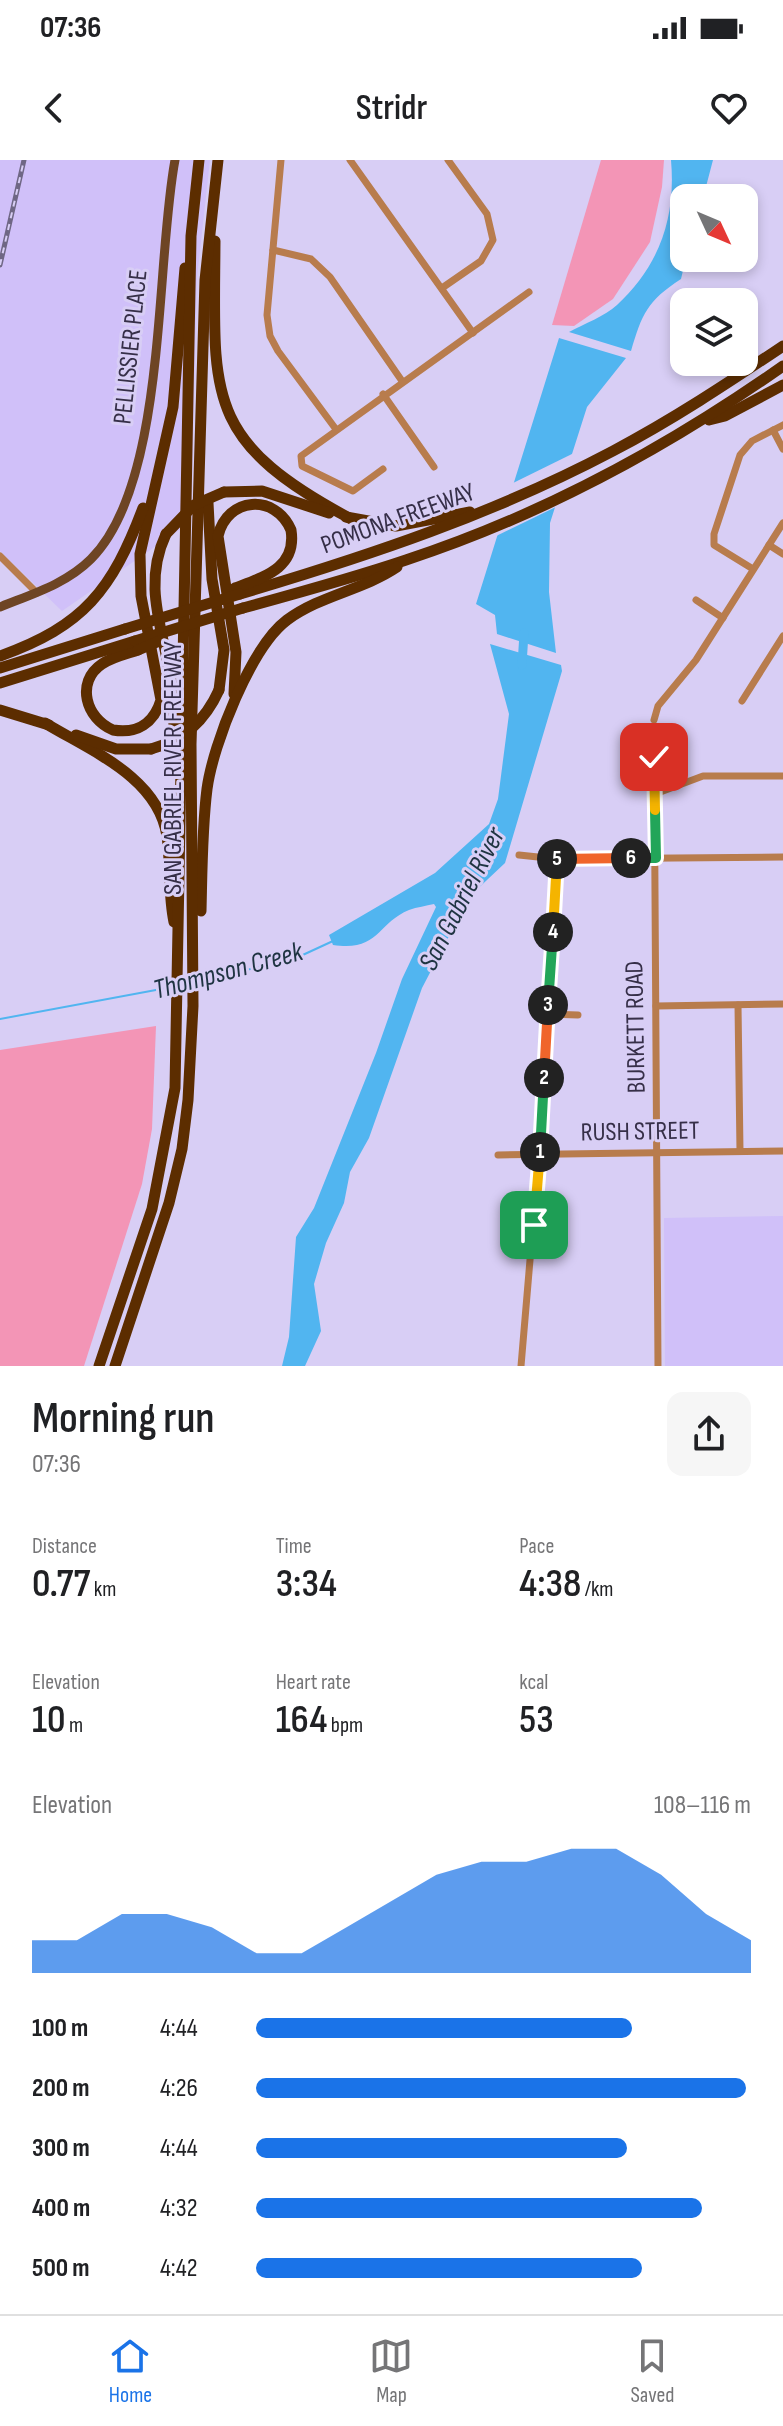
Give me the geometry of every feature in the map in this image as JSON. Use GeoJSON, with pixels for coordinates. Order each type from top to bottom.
{"type":"FeatureCollection","features":[{"type":"Feature","properties":{"kind":"highway","name":"SAN GABRIEL RIVER FREEWAY"},"geometry":{"type":"LineString","coordinates":[[115,1366],[169,1203],[182,1149],[186,951],[181,797],[191,236],[199,160]]}},
{"type":"Feature","properties":{"kind":"highway"},"geometry":{"type":"LineString","coordinates":[[199,561],[195,549],[198,290],[209,160]]}},
{"type":"Feature","properties":{"kind":"highway"},"geometry":{"type":"LineString","coordinates":[[186,951],[195,286],[209,160]]}},
{"type":"Feature","properties":{"kind":"highway","name":"SAN GABRIEL RIVER FREEWAY"},"geometry":{"type":"LineString","coordinates":[[186,951],[193,829],[191,744],[199,561],[205,280],[218,160]]}},
{"type":"Feature","properties":{"kind":"highway"},"geometry":{"type":"LineString","coordinates":[[214,188],[225,160]]}},
{"type":"Feature","properties":{"kind":"highway"},"geometry":{"type":"LineString","coordinates":[[212,205],[216,223],[216,366],[225,407],[255,455],[351,519]]}},
{"type":"Feature","properties":{"kind":"highway"},"geometry":{"type":"LineString","coordinates":[[136,646],[102,664],[89,679],[86,698],[92,714],[113,730],[141,728],[155,715],[161,700],[139,574],[143,533],[173,407],[182,283],[191,236]]}},
{"type":"Feature","properties":{"kind":"highway","name":"POMONA FREEWAY"},"geometry":{"type":"LineString","coordinates":[[0,668],[237,591],[406,543],[482,512],[579,469],[649,430],[783,346]]}},
{"type":"Feature","properties":{"kind":"highway","name":"POMONA FREEWAY"},"geometry":{"type":"LineString","coordinates":[[0,683],[136,646],[217,616],[410,559],[479,533],[550,502],[697,424],[783,366]]}},
{"type":"Feature","properties":{"kind":"highway"},"geometry":{"type":"LineString","coordinates":[[697,424],[725,416],[783,385]]}},
{"type":"Feature","properties":{"kind":"highway"},"geometry":{"type":"LineString","coordinates":[[0,710],[116,749],[151,749],[177,739],[194,728],[208,712],[219,690],[224,650],[210,564],[202,411]]}},
{"type":"Feature","properties":{"kind":"highway"},"geometry":{"type":"LineString","coordinates":[[0,656],[55,633],[101,593],[120,565],[158,471]]}},
{"type":"Feature","properties":{"kind":"highway"},"geometry":{"type":"LineString","coordinates":[[181,797],[171,683],[153,581],[157,555],[166,534],[194,505],[224,492],[262,491],[383,526],[412,525],[462,512],[482,512]]}},
{"type":"Feature","properties":{"kind":"highway"},"geometry":{"type":"LineString","coordinates":[[223,737],[237,669],[218,536],[223,521],[236,508],[255,503],[273,508],[291,530],[288,557],[276,571],[237,591]]}},
{"type":"Feature","properties":{"kind":"highway"},"geometry":{"type":"LineString","coordinates":[[186,951],[200,914],[208,786],[223,737],[251,667],[266,642],[285,622],[323,599],[385,575],[410,559]]}},
{"type":"Feature","properties":{"kind":"highway"},"geometry":{"type":"LineString","coordinates":[[45,723],[124,771],[154,801],[167,837],[169,900],[186,951]]}},
{"type":"Feature","properties":{"kind":"highway","name":"SAN GABRIEL RIVER FREEWAY"},"geometry":{"type":"LineString","coordinates":[[99,1366],[147,1225],[163,1167],[186,1008]]}},
{"type":"Feature","properties":{"kind":"highway"},"geometry":{"type":"LineString","coordinates":[[107,1366],[157,1224],[173,1158],[184,1082],[186,1008]]}},
{"type":"Feature","properties":{"kind":"main road","name":"PELLISSIER PLACE"},"geometry":{"type":"LineString","coordinates":[[0,607],[67,578],[89,561],[113,531],[123,510],[148,422],[168,201],[175,160]]}},
{"type":"Feature","properties":{"kind":"street"},"geometry":{"type":"LineString","coordinates":[[281,160],[267,315],[270,336],[335,428]]}},
{"type":"Feature","properties":{"kind":"street"},"geometry":{"type":"LineString","coordinates":[[350,160],[473,333]]}},
{"type":"Feature","properties":{"kind":"street"},"geometry":{"type":"LineString","coordinates":[[442,288],[481,261],[493,240],[487,214],[448,160]]}},
{"type":"Feature","properties":{"kind":"street"},"geometry":{"type":"LineString","coordinates":[[273,250],[311,259],[330,277],[402,381]]}},
{"type":"Feature","properties":{"kind":"street"},"geometry":{"type":"LineString","coordinates":[[383,469],[353,491],[302,466],[301,456],[335,428],[529,292]]}},
{"type":"Feature","properties":{"kind":"street"},"geometry":{"type":"LineString","coordinates":[[383,394],[434,467]]}},
{"type":"Feature","properties":{"kind":"street"},"geometry":{"type":"LineString","coordinates":[[753,569],[714,545],[713,540],[740,455],[752,441],[783,425]]}},
{"type":"Feature","properties":{"kind":"street"},"geometry":{"type":"LineString","coordinates":[[773,430],[783,449]]}},
{"type":"Feature","properties":{"kind":"street"},"geometry":{"type":"LineString","coordinates":[[654,720],[658,706],[696,660],[783,523]]}},
{"type":"Feature","properties":{"kind":"street"},"geometry":{"type":"LineString","coordinates":[[769,545],[783,554]]}},
{"type":"Feature","properties":{"kind":"street"},"geometry":{"type":"LineString","coordinates":[[0,556],[37,593]]}},
{"type":"Feature","properties":{"kind":"street"},"geometry":{"type":"LineString","coordinates":[[696,600],[723,618]]}},
{"type":"Feature","properties":{"kind":"street"},"geometry":{"type":"LineString","coordinates":[[742,701],[783,636]]}},
{"type":"Feature","properties":{"kind":"street","name":"BURKETT ROAD"},"geometry":{"type":"LineString","coordinates":[[654,735],[658,1366]]}},
{"type":"Feature","properties":{"kind":"street"},"geometry":{"type":"LineString","coordinates":[[655,794],[703,776],[783,776]]}},
{"type":"Feature","properties":{"kind":"street"},"geometry":{"type":"LineString","coordinates":[[519,855],[531,859],[783,857]]}},
{"type":"Feature","properties":{"kind":"street"},"geometry":{"type":"LineString","coordinates":[[521,1366],[539,1154],[557,859]]}},
{"type":"Feature","properties":{"kind":"street"},"geometry":{"type":"LineString","coordinates":[[656,1006],[783,1004]]}},
{"type":"Feature","properties":{"kind":"street"},"geometry":{"type":"LineString","coordinates":[[738,1005],[740,1151]]}},
{"type":"Feature","properties":{"kind":"street"},"geometry":{"type":"LineString","coordinates":[[548,1014],[578,1015]]}},
{"type":"Feature","properties":{"kind":"street","name":"RUSH STREET"},"geometry":{"type":"LineString","coordinates":[[498,1155],[783,1151]]}},
{"type":"Feature","properties":{"kind":"shaded area"},"geometry":{"type":"Polygon","coordinates":[[[0,160],[210,160],[197,278],[191,522],[62,611],[0,551],[0,160]]]}},
{"type":"Feature","properties":{"kind":"shaded area"},"geometry":{"type":"Polygon","coordinates":[[[601,160],[664,160],[662,187],[650,242],[613,299],[574,326],[552,325],[601,160]]]}},
{"type":"Feature","properties":{"kind":"shaded area"},"geometry":{"type":"Polygon","coordinates":[[[156,1026],[152,1129],[142,1184],[84,1366],[0,1366],[0,1050],[156,1026]]]}},
{"type":"Feature","properties":{"kind":"shaded area"},"geometry":{"type":"Polygon","coordinates":[[[783,1216],[783,1366],[665,1366],[664,1218],[783,1216]]]}},
{"type":"Feature","properties":{"kind":"water"},"geometry":{"type":"Polygon","coordinates":[[[671,160],[713,160],[707,184],[672,184],[671,160]]]}},
{"type":"Feature","properties":{"kind":"water"},"geometry":{"type":"Polygon","coordinates":[[[670,206],[670,272],[683,272],[681,279],[660,294],[647,309],[631,351],[569,332],[612,309],[632,290],[654,257],[670,206]]]}},
{"type":"Feature","properties":{"kind":"water"},"geometry":{"type":"Polygon","coordinates":[[[559,338],[626,358],[587,407],[550,523],[549,592],[556,653],[497,634],[495,615],[476,604],[559,338]]]}},
{"type":"Feature","properties":{"kind":"water"},"geometry":{"type":"Polygon","coordinates":[[[490,644],[561,665],[562,671],[505,863],[470,896],[422,988],[369,1138],[350,1172],[344,1203],[326,1243],[314,1284],[321,1331],[305,1366],[282,1366],[289,1337],[296,1237],[314,1208],[402,979],[436,907],[434,904],[409,910],[360,944],[333,945],[329,935],[435,873],[489,824],[498,799],[509,714],[490,644]]]}},
{"type":"Feature","properties":{"kind":"pier"},"geometry":{"type":"Polygon","coordinates":[[[576,452],[560,505],[492,538],[509,485],[576,452]]]}},
{"type":"Feature","properties":{"kind":"waterway","name":"San Gabriel River"},"geometry":{"type":"LineString","coordinates":[[522,665],[524,633]]}},
{"type":"Feature","properties":{"kind":"waterway","name":"Thompson Creek"},"geometry":{"type":"LineString","coordinates":[[198,981],[294,959],[333,941]]}},
{"type":"Feature","properties":{"kind":"waterway","name":"Thompson Creek"},"geometry":{"type":"LineString","coordinates":[[0,1019],[172,987]]}},
{"type":"Feature","properties":{"kind":"railway"},"geometry":{"type":"LineString","coordinates":[[0,265],[24,160]]}},
{"type":"Feature","properties":{"kind":"route"},"geometry":{"type":"LineString","coordinates":[[534,1225],[557,859],[656,858],[654,757]]}}]}
